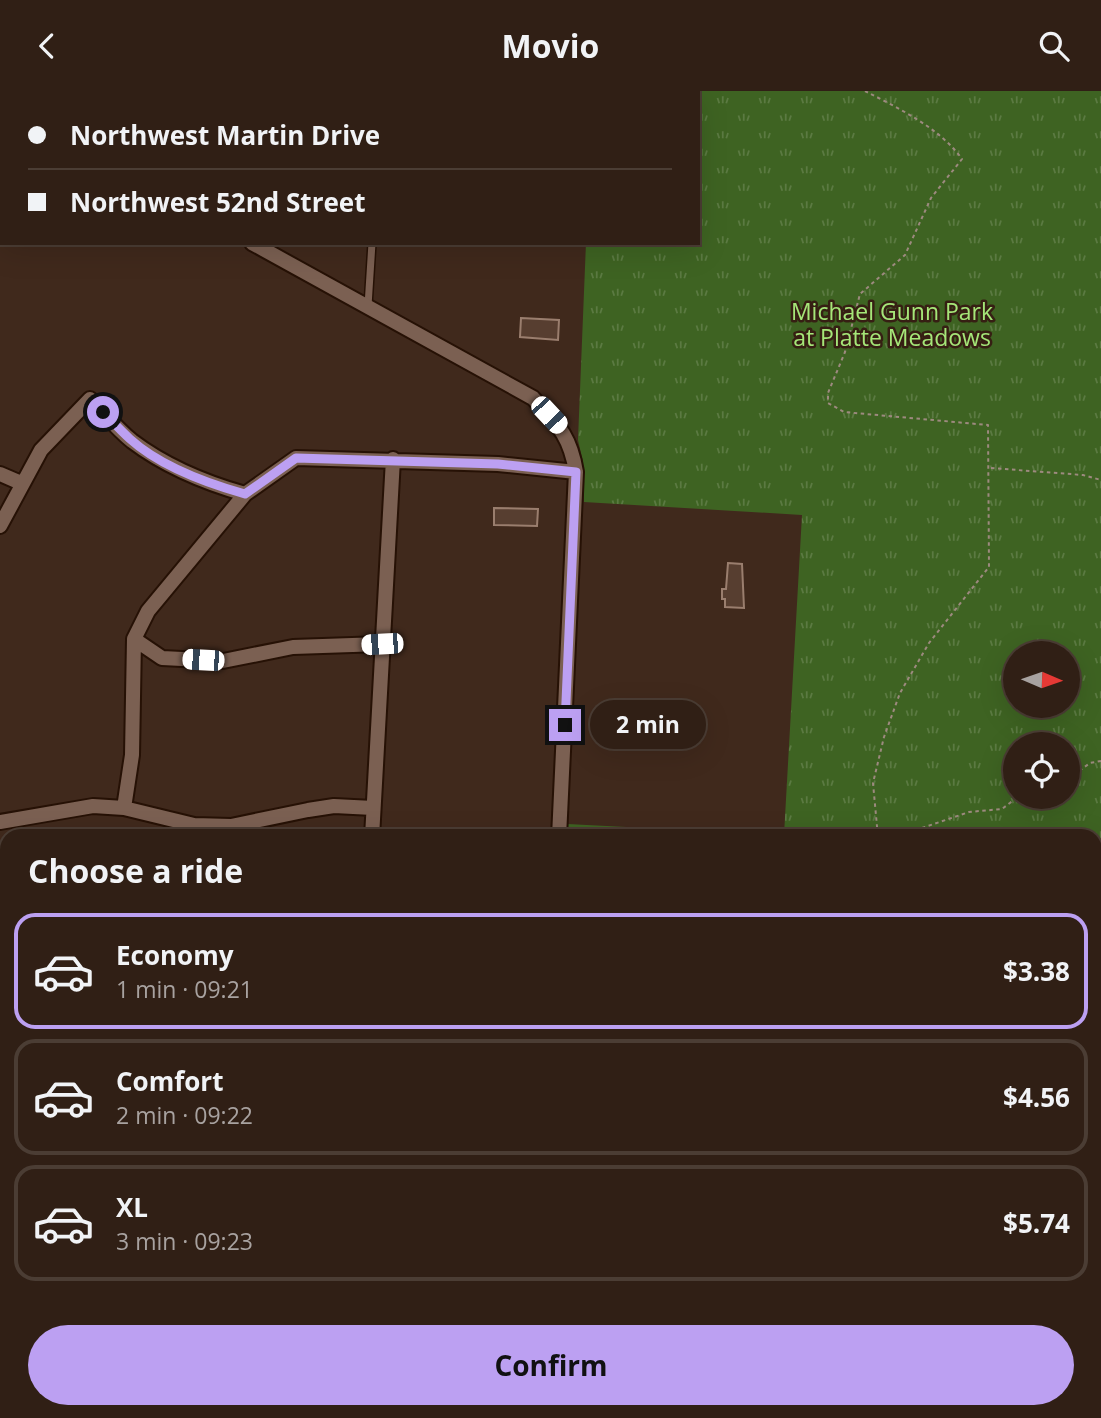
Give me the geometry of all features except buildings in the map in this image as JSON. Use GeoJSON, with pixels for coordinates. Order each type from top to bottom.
{"type":"FeatureCollection","features":[{"type":"Feature","properties":{"kind":"street"},"geometry":{"type":"LineString","coordinates":[[256,245],[533,398],[565,432],[572,448],[576,472],[559,829]]}},
{"type":"Feature","properties":{"kind":"street"},"geometry":{"type":"LineString","coordinates":[[0,526],[41,450],[90,399],[131,440],[156,456],[210,484],[245,494]]}},
{"type":"Feature","properties":{"kind":"street"},"geometry":{"type":"LineString","coordinates":[[124,808],[132,755],[134,639],[148,611],[245,494],[296,458],[393,459],[576,472]]}},
{"type":"Feature","properties":{"kind":"street"},"geometry":{"type":"LineString","coordinates":[[372,829],[393,459]]}},
{"type":"Feature","properties":{"kind":"street"},"geometry":{"type":"LineString","coordinates":[[0,474],[21,483]]}},
{"type":"Feature","properties":{"kind":"street"},"geometry":{"type":"LineString","coordinates":[[134,639],[162,658],[223,661],[293,647],[382,644]]}},
{"type":"Feature","properties":{"kind":"street"},"geometry":{"type":"LineString","coordinates":[[0,822],[82,807],[124,808],[212,827],[242,825],[334,806],[373,809]]}},
{"type":"Feature","properties":{"kind":"lane"},"geometry":{"type":"LineString","coordinates":[[368,307],[372,245]]}},
{"type":"Feature","properties":{"kind":"path"},"geometry":{"type":"LineString","coordinates":[[865,91],[897,108],[951,144],[962,159],[931,198],[905,255],[860,294],[845,352],[828,393],[828,403],[844,412],[989,425],[989,567],[929,643],[900,693],[884,737],[873,783],[879,829]]}},
{"type":"Feature","properties":{"kind":"path"},"geometry":{"type":"LineString","coordinates":[[989,468],[1083,475],[1101,480]]}},
{"type":"Feature","properties":{"kind":"path"},"geometry":{"type":"LineString","coordinates":[[1080,770],[1090,763],[1101,761]]}},
{"type":"Feature","properties":{"kind":"path"},"geometry":{"type":"LineString","coordinates":[[918,829],[969,812],[1003,808]]}},
{"type":"Feature","properties":{"kind":"green space","name":"Michael Gunn Park at Platte Meadows"},"geometry":{"type":"Polygon","coordinates":[[[700,91],[1101,91],[1101,829],[784,829],[802,515],[584,502],[583,462],[578,440],[586,245],[700,245],[700,91]]]}},
{"type":"Feature","properties":{"kind":"green space","name":"Michael Gunn Park at Platte Meadows"},"geometry":{"type":"Polygon","coordinates":[[[567,824],[666,829],[567,829],[567,824]]]}},
{"type":"Feature","properties":{"kind":"route"},"geometry":{"type":"LineString","coordinates":[[103,412],[131,440],[156,456],[210,484],[245,494],[296,458],[498,464],[576,472],[565,725]]}}]}
